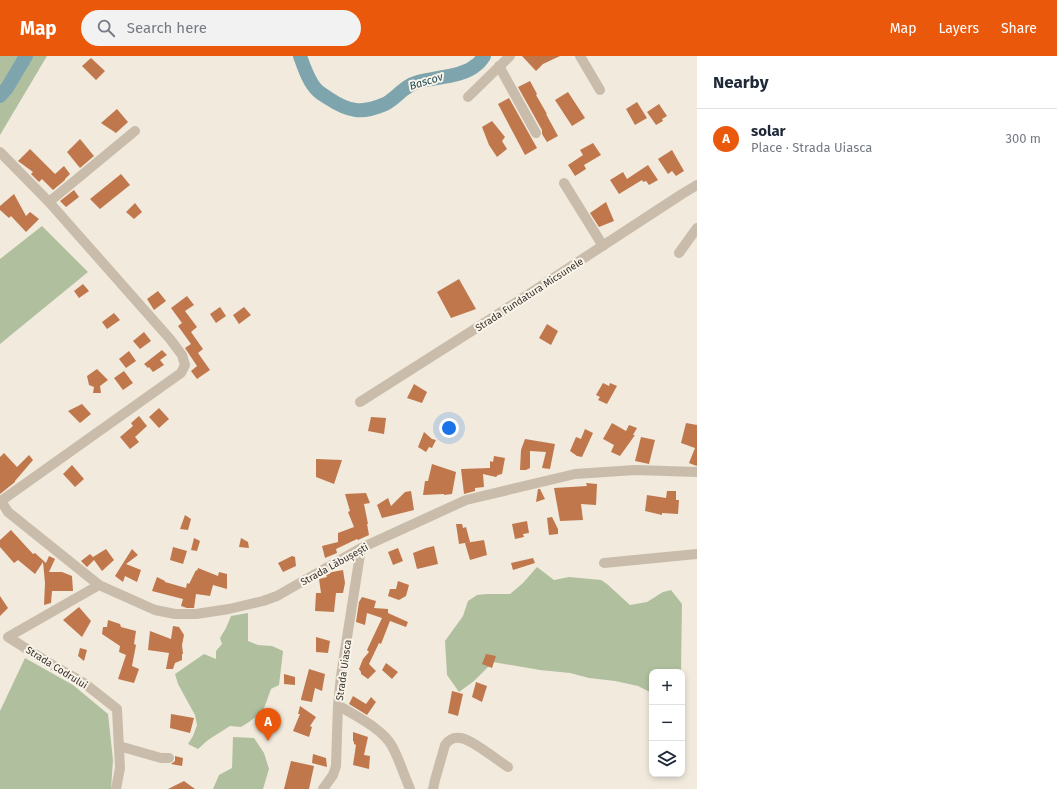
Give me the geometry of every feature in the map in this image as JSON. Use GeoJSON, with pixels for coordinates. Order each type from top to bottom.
{"type":"FeatureCollection","features":[{"type":"Feature","properties":{"kind":"street"},"geometry":{"type":"LineString","coordinates":[[468,97],[510,56]]}},
{"type":"Feature","properties":{"kind":"street"},"geometry":{"type":"LineString","coordinates":[[580,56],[600,90]]}},
{"type":"Feature","properties":{"kind":"street"},"geometry":{"type":"LineString","coordinates":[[500,66],[536,133]]}},
{"type":"Feature","properties":{"kind":"street"},"geometry":{"type":"LineString","coordinates":[[49,202],[134,131]]}},
{"type":"Feature","properties":{"kind":"street"},"geometry":{"type":"LineString","coordinates":[[0,152],[49,202],[170,340],[182,356],[185,365],[182,372],[0,500]]}},
{"type":"Feature","properties":{"kind":"street"},"geometry":{"type":"LineString","coordinates":[[564,183],[603,246]]}},
{"type":"Feature","properties":{"kind":"street","name":"Strada Fundatura Micsunele"},"geometry":{"type":"LineString","coordinates":[[360,402],[697,185]]}},
{"type":"Feature","properties":{"kind":"street"},"geometry":{"type":"LineString","coordinates":[[679,253],[697,228]]}},
{"type":"Feature","properties":{"kind":"street","name":"Strada Lăbușești"},"geometry":{"type":"LineString","coordinates":[[0,500],[8,512],[99,585],[155,610],[176,614],[196,614],[229,610],[277,596],[361,548],[466,500],[575,474],[635,470],[697,472]]}},
{"type":"Feature","properties":{"kind":"street","name":"Strada Uiasca"},"geometry":{"type":"LineString","coordinates":[[323,789],[333,775],[336,766],[338,705],[341,676],[361,548]]}},
{"type":"Feature","properties":{"kind":"street"},"geometry":{"type":"LineString","coordinates":[[604,563],[697,554]]}},
{"type":"Feature","properties":{"kind":"street","name":"Strada Codrului"},"geometry":{"type":"LineString","coordinates":[[99,585],[8,637],[84,683],[117,709],[120,768],[116,789]]}},
{"type":"Feature","properties":{"kind":"street"},"geometry":{"type":"LineString","coordinates":[[338,705],[383,734],[392,745],[410,789]]}},
{"type":"Feature","properties":{"kind":"street"},"geometry":{"type":"LineString","coordinates":[[433,789],[438,766],[445,746],[448,741],[454,738],[466,739],[472,742],[508,767]]}},
{"type":"Feature","properties":{"kind":"street"},"geometry":{"type":"LineString","coordinates":[[119,746],[161,758],[169,758]]}},
{"type":"Feature","properties":{"kind":"green space"},"geometry":{"type":"Polygon","coordinates":[[[0,56],[47,56],[0,135],[0,56]]]}},
{"type":"Feature","properties":{"kind":"green space"},"geometry":{"type":"Polygon","coordinates":[[[42,226],[88,272],[0,344],[0,259],[42,226]]]}},
{"type":"Feature","properties":{"kind":"green space"},"geometry":{"type":"Polygon","coordinates":[[[537,567],[554,580],[569,577],[601,580],[630,605],[647,602],[663,592],[671,590],[682,604],[681,669],[649,669],[649,692],[638,686],[615,681],[493,662],[474,681],[459,692],[447,675],[445,641],[463,616],[468,601],[477,595],[510,594],[523,583],[537,567]]]}},
{"type":"Feature","properties":{"kind":"green space"},"geometry":{"type":"Polygon","coordinates":[[[248,613],[248,641],[258,645],[272,646],[283,651],[279,685],[271,689],[263,711],[241,727],[230,726],[208,740],[198,749],[188,744],[197,725],[195,715],[178,684],[175,674],[204,654],[216,659],[216,651],[222,644],[220,638],[231,616],[248,613]]]}},
{"type":"Feature","properties":{"kind":"green space"},"geometry":{"type":"Polygon","coordinates":[[[25,658],[73,685],[108,714],[113,760],[111,789],[0,789],[0,711],[25,658]]]}},
{"type":"Feature","properties":{"kind":"green space"},"geometry":{"type":"Polygon","coordinates":[[[233,737],[254,738],[264,753],[269,769],[263,789],[213,789],[219,775],[232,768],[233,737]]]}},
{"type":"Feature","properties":{"kind":"building"},"geometry":{"type":"Polygon","coordinates":[[[522,56],[560,56],[543,64],[536,71],[522,56]]]}},
{"type":"Feature","properties":{"kind":"building"},"geometry":{"type":"Polygon","coordinates":[[[91,58],[105,71],[96,80],[82,66],[91,58]]]}},
{"type":"Feature","properties":{"kind":"building"},"geometry":{"type":"Polygon","coordinates":[[[530,81],[558,136],[547,142],[518,87],[530,81]]]}},
{"type":"Feature","properties":{"kind":"building"},"geometry":{"type":"Polygon","coordinates":[[[568,92],[585,118],[572,126],[555,100],[568,92]]]}},
{"type":"Feature","properties":{"kind":"building"},"geometry":{"type":"Polygon","coordinates":[[[509,98],[537,148],[525,155],[498,104],[509,98]]]}},
{"type":"Feature","properties":{"kind":"building"},"geometry":{"type":"Polygon","coordinates":[[[637,102],[647,118],[635,125],[626,109],[637,102]]]}},
{"type":"Feature","properties":{"kind":"building"},"geometry":{"type":"Polygon","coordinates":[[[659,104],[667,116],[662,119],[663,121],[656,125],[647,112],[659,104]]]}},
{"type":"Feature","properties":{"kind":"building"},"geometry":{"type":"Polygon","coordinates":[[[117,109],[128,122],[116,133],[101,123],[117,109]]]}},
{"type":"Feature","properties":{"kind":"building"},"geometry":{"type":"Polygon","coordinates":[[[492,121],[505,137],[502,141],[507,149],[497,157],[489,145],[482,127],[492,121]]]}},
{"type":"Feature","properties":{"kind":"building"},"geometry":{"type":"Polygon","coordinates":[[[80,139],[94,156],[80,168],[67,152],[80,139]]]}},
{"type":"Feature","properties":{"kind":"building"},"geometry":{"type":"Polygon","coordinates":[[[593,143],[601,155],[584,165],[586,169],[575,176],[568,165],[583,155],[580,150],[593,143]]]}},
{"type":"Feature","properties":{"kind":"building"},"geometry":{"type":"Polygon","coordinates":[[[30,149],[55,174],[64,166],[70,174],[53,190],[42,179],[39,182],[31,174],[33,172],[18,161],[30,149]]]}},
{"type":"Feature","properties":{"kind":"building"},"geometry":{"type":"Polygon","coordinates":[[[672,150],[684,171],[676,176],[672,171],[668,174],[658,159],[672,150]]]}},
{"type":"Feature","properties":{"kind":"building"},"geometry":{"type":"Polygon","coordinates":[[[648,165],[658,180],[649,185],[646,181],[643,182],[642,180],[619,194],[610,180],[623,172],[627,179],[648,165]]]}},
{"type":"Feature","properties":{"kind":"building"},"geometry":{"type":"Polygon","coordinates":[[[121,174],[130,185],[100,209],[90,199],[121,174]]]}},
{"type":"Feature","properties":{"kind":"building"},"geometry":{"type":"Polygon","coordinates":[[[74,190],[79,197],[66,207],[60,201],[74,190]]]}},
{"type":"Feature","properties":{"kind":"building"},"geometry":{"type":"Polygon","coordinates":[[[14,194],[26,216],[30,212],[39,219],[26,232],[11,216],[9,218],[0,210],[0,206],[14,194]]]}},
{"type":"Feature","properties":{"kind":"building"},"geometry":{"type":"Polygon","coordinates":[[[606,202],[614,221],[599,227],[590,213],[606,202]]]}},
{"type":"Feature","properties":{"kind":"building"},"geometry":{"type":"Polygon","coordinates":[[[135,203],[142,212],[134,219],[126,212],[135,203]]]}},
{"type":"Feature","properties":{"kind":"building"},"geometry":{"type":"Polygon","coordinates":[[[459,279],[476,309],[451,318],[437,292],[459,279]]]}},
{"type":"Feature","properties":{"kind":"building"},"geometry":{"type":"Polygon","coordinates":[[[83,284],[89,291],[79,298],[74,291],[83,284]]]}},
{"type":"Feature","properties":{"kind":"building"},"geometry":{"type":"Polygon","coordinates":[[[158,291],[166,301],[154,310],[147,299],[158,291]]]}},
{"type":"Feature","properties":{"kind":"building"},"geometry":{"type":"Polygon","coordinates":[[[187,296],[194,305],[185,311],[197,327],[191,332],[203,349],[198,353],[210,370],[197,379],[191,371],[197,366],[185,348],[191,344],[178,326],[182,323],[171,308],[187,296]]]}},
{"type":"Feature","properties":{"kind":"building"},"geometry":{"type":"Polygon","coordinates":[[[220,307],[226,316],[216,323],[210,314],[220,307]]]}},
{"type":"Feature","properties":{"kind":"building"},"geometry":{"type":"Polygon","coordinates":[[[244,307],[251,315],[239,324],[233,315],[244,307]]]}},
{"type":"Feature","properties":{"kind":"building"},"geometry":{"type":"Polygon","coordinates":[[[114,313],[120,320],[107,329],[102,322],[114,313]]]}},
{"type":"Feature","properties":{"kind":"building"},"geometry":{"type":"Polygon","coordinates":[[[547,324],[558,331],[551,345],[539,338],[547,324]]]}},
{"type":"Feature","properties":{"kind":"building"},"geometry":{"type":"Polygon","coordinates":[[[144,332],[151,341],[140,349],[133,341],[144,332]]]}},
{"type":"Feature","properties":{"kind":"building"},"geometry":{"type":"Polygon","coordinates":[[[162,350],[167,355],[160,360],[164,365],[153,372],[144,364],[162,350]]]}},
{"type":"Feature","properties":{"kind":"building"},"geometry":{"type":"Polygon","coordinates":[[[129,351],[136,361],[126,368],[119,359],[129,351]]]}},
{"type":"Feature","properties":{"kind":"building"},"geometry":{"type":"Polygon","coordinates":[[[97,369],[108,380],[100,386],[101,393],[93,393],[94,387],[89,385],[87,376],[97,369]]]}},
{"type":"Feature","properties":{"kind":"building"},"geometry":{"type":"Polygon","coordinates":[[[124,371],[133,383],[123,390],[114,378],[124,371]]]}},
{"type":"Feature","properties":{"kind":"building"},"geometry":{"type":"Polygon","coordinates":[[[603,383],[609,386],[610,383],[617,386],[607,404],[598,400],[600,397],[596,395],[603,383]]]}},
{"type":"Feature","properties":{"kind":"building"},"geometry":{"type":"Polygon","coordinates":[[[414,384],[427,392],[422,403],[407,398],[414,384]]]}},
{"type":"Feature","properties":{"kind":"building"},"geometry":{"type":"Polygon","coordinates":[[[82,404],[91,414],[80,423],[68,411],[82,404]]]}},
{"type":"Feature","properties":{"kind":"building"},"geometry":{"type":"Polygon","coordinates":[[[159,408],[169,419],[159,428],[149,417],[159,408]]]}},
{"type":"Feature","properties":{"kind":"building"},"geometry":{"type":"Polygon","coordinates":[[[139,416],[147,426],[135,437],[139,442],[130,449],[120,437],[133,426],[131,423],[139,416]]]}},
{"type":"Feature","properties":{"kind":"building"},"geometry":{"type":"Polygon","coordinates":[[[371,417],[386,418],[384,434],[368,431],[371,417]]]}},
{"type":"Feature","properties":{"kind":"building"},"geometry":{"type":"Polygon","coordinates":[[[612,423],[626,431],[629,425],[637,428],[633,435],[635,435],[620,456],[611,452],[614,445],[603,439],[612,423]]]}},
{"type":"Feature","properties":{"kind":"building"},"geometry":{"type":"Polygon","coordinates":[[[686,423],[697,425],[697,466],[689,463],[695,448],[681,443],[686,423]]]}},
{"type":"Feature","properties":{"kind":"building"},"geometry":{"type":"Polygon","coordinates":[[[585,429],[593,433],[582,457],[577,456],[570,451],[576,437],[581,439],[585,429]]]}},
{"type":"Feature","properties":{"kind":"building"},"geometry":{"type":"Polygon","coordinates":[[[424,432],[432,439],[436,440],[432,448],[429,447],[426,452],[418,447],[424,432]]]}},
{"type":"Feature","properties":{"kind":"building"},"geometry":{"type":"Polygon","coordinates":[[[641,437],[655,440],[649,464],[635,461],[641,437]]]}},
{"type":"Feature","properties":{"kind":"building"},"geometry":{"type":"Polygon","coordinates":[[[525,439],[555,444],[550,469],[542,468],[546,452],[530,451],[530,468],[520,470],[521,450],[525,439]]]}},
{"type":"Feature","properties":{"kind":"building"},"geometry":{"type":"Polygon","coordinates":[[[4,453],[17,467],[29,455],[33,460],[15,482],[0,494],[0,457],[4,453]]]}},
{"type":"Feature","properties":{"kind":"building"},"geometry":{"type":"Polygon","coordinates":[[[494,456],[505,458],[502,474],[496,477],[483,474],[484,487],[475,488],[475,491],[464,494],[461,469],[490,468],[490,461],[493,462],[494,456]]]}},
{"type":"Feature","properties":{"kind":"building"},"geometry":{"type":"Polygon","coordinates":[[[316,459],[342,460],[334,484],[316,477],[316,459]]]}},
{"type":"Feature","properties":{"kind":"building"},"geometry":{"type":"Polygon","coordinates":[[[432,464],[456,472],[452,494],[423,495],[425,481],[428,481],[432,464]]]}},
{"type":"Feature","properties":{"kind":"building"},"geometry":{"type":"Polygon","coordinates":[[[72,465],[84,479],[75,487],[63,474],[72,465]]]}},
{"type":"Feature","properties":{"kind":"building"},"geometry":{"type":"Polygon","coordinates":[[[586,483],[597,484],[596,505],[581,504],[583,520],[560,521],[554,488],[587,486],[586,483]]]}},
{"type":"Feature","properties":{"kind":"building"},"geometry":{"type":"Polygon","coordinates":[[[538,489],[540,489],[545,499],[536,502],[538,489]]]}},
{"type":"Feature","properties":{"kind":"building"},"geometry":{"type":"Polygon","coordinates":[[[411,491],[414,510],[382,518],[377,505],[388,498],[391,506],[405,492],[411,491]]]}},
{"type":"Feature","properties":{"kind":"building"},"geometry":{"type":"Polygon","coordinates":[[[667,491],[676,491],[676,500],[679,500],[678,514],[662,513],[662,515],[645,511],[647,495],[666,498],[667,491]]]}},
{"type":"Feature","properties":{"kind":"building"},"geometry":{"type":"Polygon","coordinates":[[[366,493],[370,503],[364,504],[369,535],[336,549],[337,553],[325,558],[322,546],[338,542],[338,533],[354,527],[348,512],[350,511],[345,494],[366,493]]]}},
{"type":"Feature","properties":{"kind":"building"},"geometry":{"type":"Polygon","coordinates":[[[185,515],[191,519],[188,530],[180,529],[185,515]]]}},
{"type":"Feature","properties":{"kind":"building"},"geometry":{"type":"Polygon","coordinates":[[[552,517],[558,529],[558,534],[549,535],[547,518],[552,517]]]}},
{"type":"Feature","properties":{"kind":"building"},"geometry":{"type":"Polygon","coordinates":[[[527,521],[529,533],[523,534],[524,537],[515,539],[512,524],[527,521]]]}},
{"type":"Feature","properties":{"kind":"building"},"geometry":{"type":"Polygon","coordinates":[[[456,524],[462,524],[463,528],[466,527],[470,542],[459,544],[456,524]]]}},
{"type":"Feature","properties":{"kind":"building"},"geometry":{"type":"Polygon","coordinates":[[[11,530],[33,554],[35,553],[46,563],[49,556],[55,559],[49,572],[62,572],[72,576],[73,591],[52,591],[51,603],[44,605],[45,583],[43,562],[35,574],[18,560],[14,563],[0,547],[0,540],[11,530]]]}},
{"type":"Feature","properties":{"kind":"building"},"geometry":{"type":"Polygon","coordinates":[[[194,538],[200,541],[197,551],[191,550],[194,538]]]}},
{"type":"Feature","properties":{"kind":"building"},"geometry":{"type":"Polygon","coordinates":[[[241,538],[248,542],[249,548],[239,547],[241,538]]]}},
{"type":"Feature","properties":{"kind":"building"},"geometry":{"type":"Polygon","coordinates":[[[484,540],[487,555],[470,560],[465,543],[484,540]]]}},
{"type":"Feature","properties":{"kind":"building"},"geometry":{"type":"Polygon","coordinates":[[[434,546],[438,564],[417,569],[413,553],[434,546]]]}},
{"type":"Feature","properties":{"kind":"building"},"geometry":{"type":"Polygon","coordinates":[[[173,547],[187,551],[183,564],[170,560],[173,547]]]}},
{"type":"Feature","properties":{"kind":"building"},"geometry":{"type":"Polygon","coordinates":[[[398,548],[403,561],[393,565],[388,552],[398,548]]]}},
{"type":"Feature","properties":{"kind":"building"},"geometry":{"type":"Polygon","coordinates":[[[106,549],[114,560],[102,571],[94,560],[87,567],[81,561],[90,554],[93,557],[106,549]]]}},
{"type":"Feature","properties":{"kind":"building"},"geometry":{"type":"Polygon","coordinates":[[[132,549],[138,555],[126,564],[141,570],[137,582],[125,576],[123,582],[115,576],[132,549]]]}},
{"type":"Feature","properties":{"kind":"building"},"geometry":{"type":"Polygon","coordinates":[[[292,556],[295,557],[296,566],[283,572],[278,563],[292,556]]]}},
{"type":"Feature","properties":{"kind":"building"},"geometry":{"type":"Polygon","coordinates":[[[533,558],[535,563],[513,570],[511,563],[533,558]]]}},
{"type":"Feature","properties":{"kind":"building"},"geometry":{"type":"Polygon","coordinates":[[[198,568],[218,576],[219,572],[227,574],[227,589],[213,585],[210,596],[196,594],[194,608],[181,606],[183,599],[152,591],[157,577],[165,582],[186,588],[187,583],[189,584],[198,568]]]}},
{"type":"Feature","properties":{"kind":"building"},"geometry":{"type":"Polygon","coordinates":[[[343,570],[345,583],[343,593],[336,593],[334,612],[315,611],[316,593],[321,593],[319,579],[327,577],[326,575],[332,572],[343,570]]]}},
{"type":"Feature","properties":{"kind":"building"},"geometry":{"type":"Polygon","coordinates":[[[398,581],[409,585],[406,596],[399,600],[388,596],[390,589],[396,589],[398,581]]]}},
{"type":"Feature","properties":{"kind":"building"},"geometry":{"type":"Polygon","coordinates":[[[0,596],[8,608],[0,616],[0,596]]]}},
{"type":"Feature","properties":{"kind":"building"},"geometry":{"type":"Polygon","coordinates":[[[362,597],[376,601],[374,608],[388,609],[388,613],[408,622],[406,627],[390,621],[381,644],[379,643],[369,664],[376,671],[368,679],[361,674],[359,669],[363,659],[369,652],[367,650],[382,618],[367,613],[365,625],[356,622],[359,602],[362,597]]]}},
{"type":"Feature","properties":{"kind":"building"},"geometry":{"type":"Polygon","coordinates":[[[79,607],[91,621],[82,637],[63,620],[79,607]]]}},
{"type":"Feature","properties":{"kind":"building"},"geometry":{"type":"Polygon","coordinates":[[[108,620],[120,624],[121,627],[136,631],[134,644],[136,645],[132,666],[139,669],[134,683],[118,679],[126,655],[119,652],[120,646],[102,634],[103,627],[107,627],[108,620]]]}},
{"type":"Feature","properties":{"kind":"building"},"geometry":{"type":"Polygon","coordinates":[[[173,626],[179,627],[184,635],[182,645],[183,654],[182,660],[175,663],[173,669],[166,669],[169,653],[148,650],[150,631],[171,639],[173,626]]]}},
{"type":"Feature","properties":{"kind":"building"},"geometry":{"type":"Polygon","coordinates":[[[316,637],[330,641],[328,653],[316,652],[316,637]]]}},
{"type":"Feature","properties":{"kind":"building"},"geometry":{"type":"Polygon","coordinates":[[[80,648],[87,650],[84,661],[78,656],[80,648]]]}},
{"type":"Feature","properties":{"kind":"building"},"geometry":{"type":"Polygon","coordinates":[[[486,654],[496,656],[492,668],[482,664],[486,654]]]}},
{"type":"Feature","properties":{"kind":"building"},"geometry":{"type":"Polygon","coordinates":[[[386,663],[398,672],[392,679],[382,670],[386,663]]]}},
{"type":"Feature","properties":{"kind":"building"},"geometry":{"type":"Polygon","coordinates":[[[309,669],[325,674],[322,691],[315,688],[312,702],[301,700],[309,669]]]}},
{"type":"Feature","properties":{"kind":"building"},"geometry":{"type":"Polygon","coordinates":[[[284,674],[295,677],[295,685],[284,684],[284,674]]]}},
{"type":"Feature","properties":{"kind":"building"},"geometry":{"type":"Polygon","coordinates":[[[476,682],[487,686],[482,702],[472,697],[476,682]]]}},
{"type":"Feature","properties":{"kind":"building"},"geometry":{"type":"Polygon","coordinates":[[[452,691],[463,694],[458,716],[448,713],[452,691]]]}},
{"type":"Feature","properties":{"kind":"building"},"geometry":{"type":"Polygon","coordinates":[[[353,696],[366,704],[371,697],[376,702],[367,715],[349,704],[353,696]]]}},
{"type":"Feature","properties":{"kind":"building"},"geometry":{"type":"Polygon","coordinates":[[[300,706],[316,717],[310,726],[312,727],[309,737],[293,731],[300,714],[298,714],[300,706]]]}},
{"type":"Feature","properties":{"kind":"building"},"geometry":{"type":"Polygon","coordinates":[[[171,714],[194,718],[190,733],[170,728],[171,714]]]}},
{"type":"Feature","properties":{"kind":"building"},"geometry":{"type":"Polygon","coordinates":[[[353,732],[368,737],[364,755],[370,756],[369,769],[353,765],[356,745],[353,741],[353,732]]]}},
{"type":"Feature","properties":{"kind":"building"},"geometry":{"type":"Polygon","coordinates":[[[313,754],[326,758],[327,767],[312,763],[313,754]]]}},
{"type":"Feature","properties":{"kind":"building"},"geometry":{"type":"Polygon","coordinates":[[[175,756],[183,758],[182,766],[171,764],[175,761],[175,756]]]}},
{"type":"Feature","properties":{"kind":"building"},"geometry":{"type":"Polygon","coordinates":[[[291,761],[314,766],[309,789],[284,789],[291,761]]]}},
{"type":"Feature","properties":{"kind":"building"},"geometry":{"type":"Polygon","coordinates":[[[184,781],[195,789],[168,789],[184,781]]]}},
{"type":"Feature","properties":{"kind":"waterway","name":"Bascov"},"geometry":{"type":"LineString","coordinates":[[0,96],[7,88],[26,56]]}},
{"type":"Feature","properties":{"kind":"waterway","name":"Bascov"},"geometry":{"type":"LineString","coordinates":[[300,56],[309,79],[319,92],[336,103],[349,109],[356,110],[369,109],[385,104],[408,86],[413,84],[464,72],[477,64],[484,56]]}},
{"type":"Feature","properties":{"kind":"place","name":"solar"},"geometry":{"type":"Point","coordinates":[268,741]}}]}
